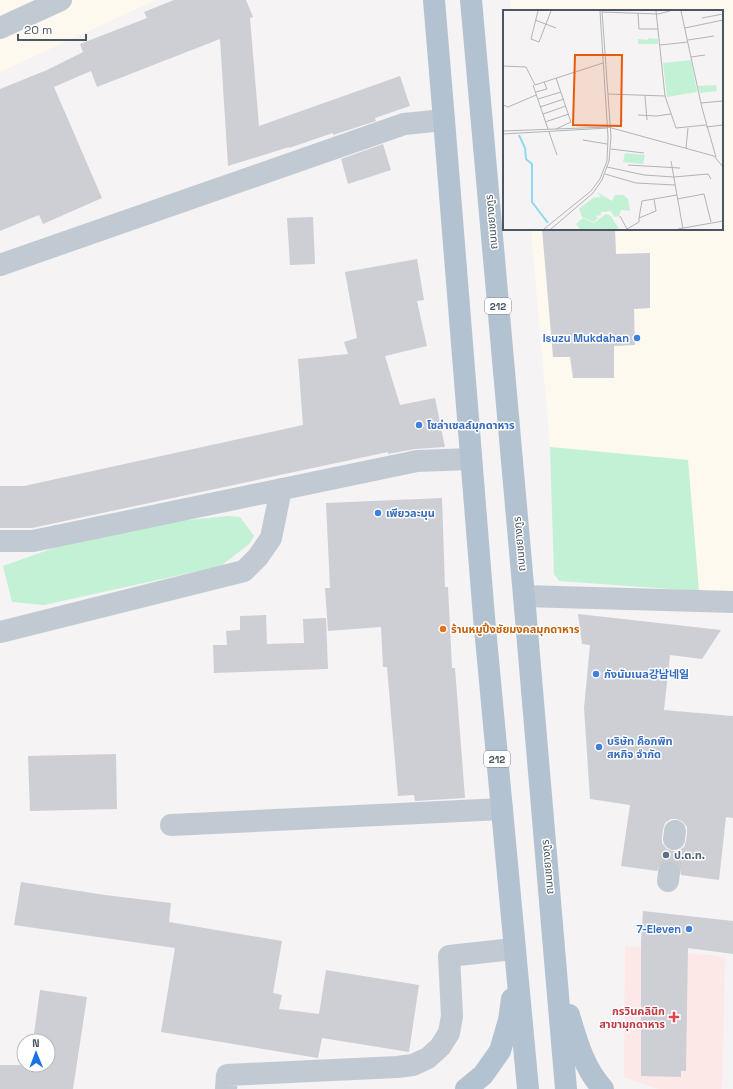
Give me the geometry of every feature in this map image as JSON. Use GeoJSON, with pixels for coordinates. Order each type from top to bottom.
{"type":"FeatureCollection","features":[{"type":"Feature","properties":{"kind":"main road","name":"212"},"geometry":{"type":"LineString","coordinates":[[434,0],[471,459],[528,1089]]}},
{"type":"Feature","properties":{"kind":"main road","name":"ถนนชยางกูร"},"geometry":{"type":"LineString","coordinates":[[471,0],[566,1089]]}},
{"type":"Feature","properties":{"kind":"main road"},"geometry":{"type":"LineString","coordinates":[[466,1089],[482,1075],[500,1050],[508,1020],[515,958]]}},
{"type":"Feature","properties":{"kind":"main road"},"geometry":{"type":"LineString","coordinates":[[554,960],[577,1043],[594,1078],[603,1089]]}},
{"type":"Feature","properties":{"kind":"street"},"geometry":{"type":"LineString","coordinates":[[0,28],[61,0]]}},
{"type":"Feature","properties":{"kind":"street"},"geometry":{"type":"LineString","coordinates":[[0,265],[404,124],[444,120]]}},
{"type":"Feature","properties":{"kind":"street"},"geometry":{"type":"LineString","coordinates":[[0,541],[33,541],[417,461],[471,459]]}},
{"type":"Feature","properties":{"kind":"street"},"geometry":{"type":"LineString","coordinates":[[0,632],[244,571],[258,557],[271,538],[281,490]]}},
{"type":"Feature","properties":{"kind":"street"},"geometry":{"type":"LineString","coordinates":[[524,596],[733,602]]}},
{"type":"Feature","properties":{"kind":"street"},"geometry":{"type":"LineString","coordinates":[[171,825],[502,809]]}},
{"type":"Feature","properties":{"kind":"street"},"geometry":{"type":"LineString","coordinates":[[226,1089],[226,1075],[413,1065],[428,1058],[440,1047],[449,1032],[452,1016],[449,956],[515,958]]}},
{"type":"Feature","properties":{"kind":"shaded area"},"geometry":{"type":"Polygon","coordinates":[[[0,0],[156,0],[0,72],[0,0]]]}},
{"type":"Feature","properties":{"kind":"shaded area","name":"Isuzu Mukdahan"},"geometry":{"type":"Polygon","coordinates":[[[510,0],[733,0],[733,592],[699,591],[688,460],[550,447],[531,230],[723,230],[723,10],[511,10],[510,0]]]}},
{"type":"Feature","properties":{"kind":"shaded area","name":"กรวินคลินิก สาขามุกดาหาร"},"geometry":{"type":"Polygon","coordinates":[[[625,946],[725,957],[722,1089],[658,1089],[624,1077],[625,946]]]}},
{"type":"Feature","properties":{"kind":"green space"},"geometry":{"type":"Polygon","coordinates":[[[550,447],[688,460],[699,591],[559,581],[554,574],[550,447]]]}},
{"type":"Feature","properties":{"kind":"green space"},"geometry":{"type":"Polygon","coordinates":[[[228,516],[240,517],[254,536],[249,544],[221,566],[44,605],[12,602],[3,566],[76,540],[169,522],[228,516]]]}},
{"type":"Feature","properties":{"kind":"building"},"geometry":{"type":"Polygon","coordinates":[[[174,0],[246,0],[253,17],[250,18],[259,126],[400,76],[410,106],[375,118],[376,121],[228,166],[220,39],[97,87],[91,71],[54,87],[102,198],[43,224],[39,215],[0,231],[0,89],[47,70],[83,52],[80,44],[147,18],[144,12],[174,0]]]}},
{"type":"Feature","properties":{"kind":"building"},"geometry":{"type":"Polygon","coordinates":[[[383,144],[391,170],[348,184],[341,159],[383,144]]]}},
{"type":"Feature","properties":{"kind":"building"},"geometry":{"type":"Polygon","coordinates":[[[313,217],[315,264],[290,265],[287,218],[313,217]]]}},
{"type":"Feature","properties":{"kind":"building"},"geometry":{"type":"Polygon","coordinates":[[[542,230],[615,230],[616,254],[650,253],[650,308],[634,309],[635,345],[614,346],[614,378],[573,378],[570,357],[553,357],[542,230]]]}},
{"type":"Feature","properties":{"kind":"building"},"geometry":{"type":"Polygon","coordinates":[[[417,259],[424,300],[417,301],[427,346],[385,356],[400,405],[435,398],[445,447],[415,449],[388,454],[388,452],[32,528],[0,528],[0,486],[24,486],[303,425],[298,359],[348,354],[344,342],[357,338],[345,272],[417,259]]]}},
{"type":"Feature","properties":{"kind":"building"},"geometry":{"type":"Polygon","coordinates":[[[442,498],[445,587],[448,587],[452,668],[455,668],[465,798],[415,801],[414,795],[398,796],[387,667],[383,667],[381,627],[328,631],[325,588],[330,588],[326,503],[442,498]]]}},
{"type":"Feature","properties":{"kind":"building"},"geometry":{"type":"Polygon","coordinates":[[[578,614],[721,630],[702,659],[670,655],[664,710],[733,716],[733,818],[726,817],[719,880],[681,875],[680,868],[676,863],[671,861],[664,862],[659,866],[657,871],[621,866],[630,805],[590,799],[584,708],[590,645],[582,644],[578,614]],[[671,819],[665,823],[662,837],[662,843],[667,849],[673,851],[678,851],[684,847],[687,833],[687,827],[682,821],[671,819]]]}},
{"type":"Feature","properties":{"kind":"building"},"geometry":{"type":"Polygon","coordinates":[[[266,615],[267,644],[304,643],[303,619],[326,618],[328,669],[214,673],[213,645],[227,645],[226,631],[240,630],[240,616],[266,615]]]}},
{"type":"Feature","properties":{"kind":"building"},"geometry":{"type":"Polygon","coordinates":[[[116,754],[117,809],[30,811],[28,756],[116,754]]]}},
{"type":"Feature","properties":{"kind":"building"},"geometry":{"type":"Polygon","coordinates":[[[21,882],[105,895],[171,903],[169,922],[282,941],[273,993],[282,995],[279,1009],[319,1014],[326,970],[419,985],[409,1052],[322,1038],[318,1058],[161,1032],[175,948],[14,925],[21,882]]]}},
{"type":"Feature","properties":{"kind":"building"},"geometry":{"type":"Polygon","coordinates":[[[643,911],[733,921],[733,954],[688,948],[686,1071],[681,1071],[681,1077],[641,1076],[641,941],[643,911]]]}},
{"type":"Feature","properties":{"kind":"building"},"geometry":{"type":"Polygon","coordinates":[[[40,990],[87,997],[73,1089],[0,1089],[0,1065],[16,1065],[16,1073],[56,1073],[56,1033],[34,1033],[40,990]]]}},
{"type":"Feature","properties":{"kind":"tunnel"},"geometry":{"type":"LineString","coordinates":[[669,873],[674,839]]}},
{"type":"Feature","properties":{"kind":"place","name":"Isuzu Mukdahan"},"geometry":{"type":"Point","coordinates":[637,338]}},
{"type":"Feature","properties":{"kind":"place","name":"โซล่าเซลล์มุกดาหาร"},"geometry":{"type":"Point","coordinates":[419,425]}},
{"type":"Feature","properties":{"kind":"place","name":"เพียวละมุน"},"geometry":{"type":"Point","coordinates":[378,513]}},
{"type":"Feature","properties":{"kind":"place","name":"ร้านหมูปิ้งชัยมงคลมุกดาหาร"},"geometry":{"type":"Point","coordinates":[443,629]}},
{"type":"Feature","properties":{"kind":"place","name":"กังนัมเนล강남네일"},"geometry":{"type":"Point","coordinates":[596,674]}},
{"type":"Feature","properties":{"kind":"place","name":"บริษัท ค็อกพิท สหกิจ จำกัด"},"geometry":{"type":"Point","coordinates":[599,747]}},
{"type":"Feature","properties":{"kind":"place","name":"ป.ต.ท."},"geometry":{"type":"Point","coordinates":[666,855]}},
{"type":"Feature","properties":{"kind":"place","name":"7-Eleven"},"geometry":{"type":"Point","coordinates":[689,929]}},
{"type":"Feature","properties":{"kind":"place","name":"กรวินคลินิก สาขามุกดาหาร"},"geometry":{"type":"Point","coordinates":[674,1017]}}]}
